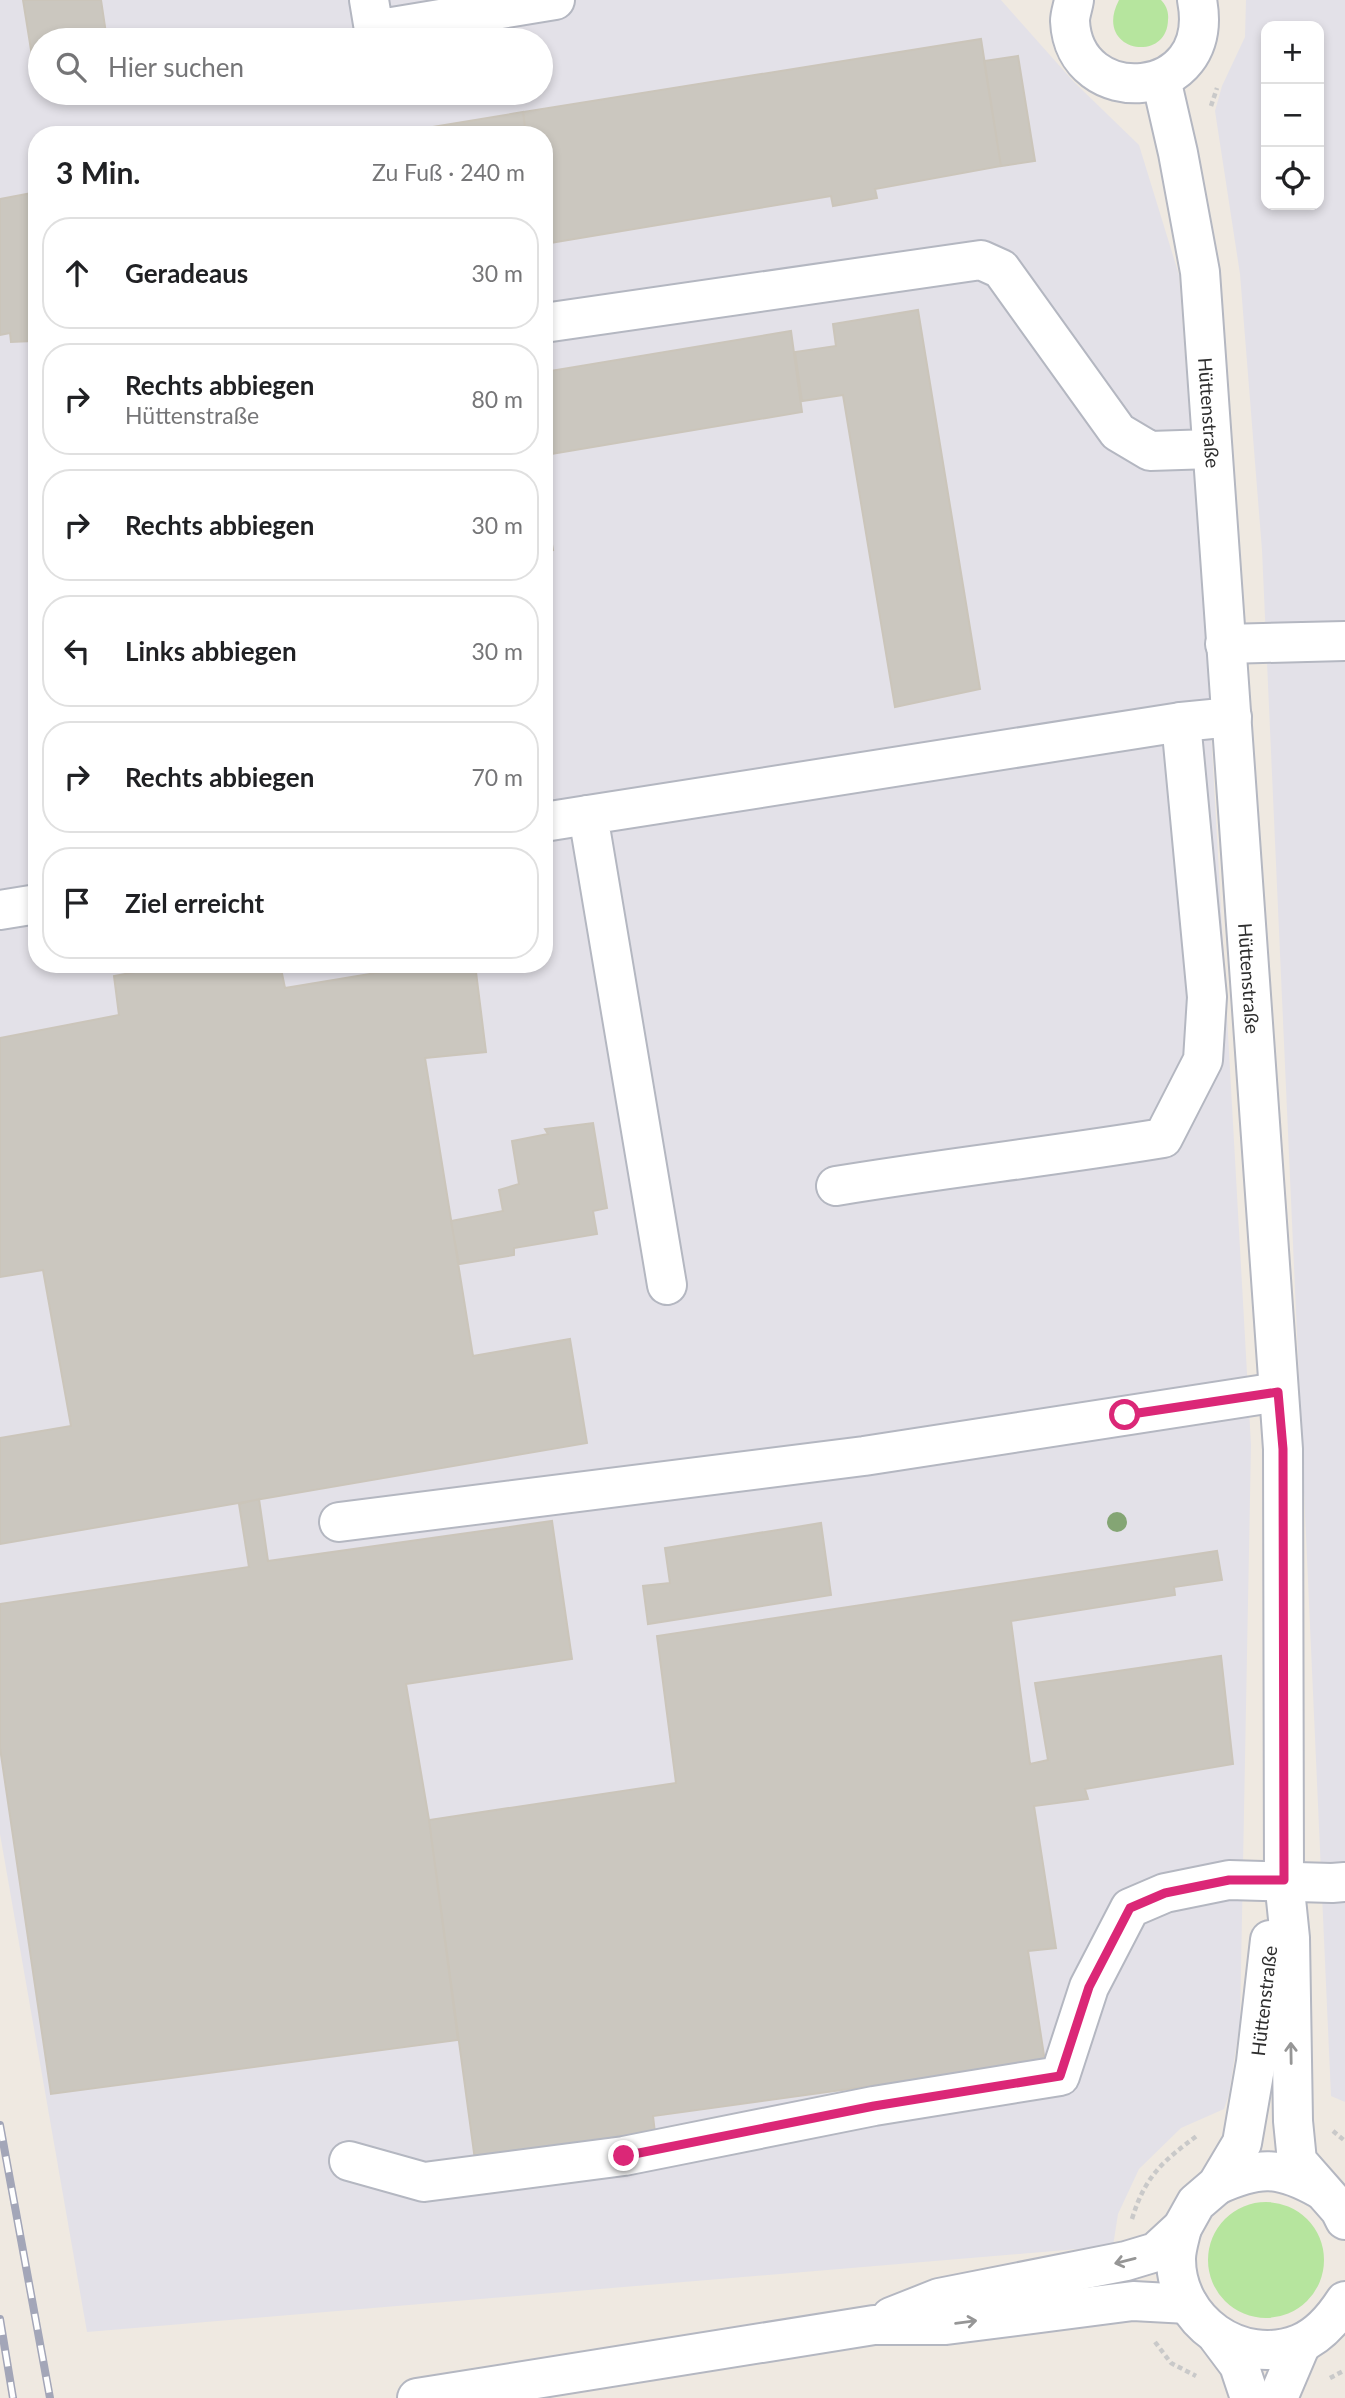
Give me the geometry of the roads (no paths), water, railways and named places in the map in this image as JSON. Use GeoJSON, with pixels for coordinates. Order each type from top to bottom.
{"type":"FeatureCollection","features":[{"type":"Feature","properties":{"kind":"street"},"geometry":{"type":"LineString","coordinates":[[369,0],[374,28]]}},
{"type":"Feature","properties":{"kind":"street"},"geometry":{"type":"LineString","coordinates":[[386,28],[555,0]]}},
{"type":"Feature","properties":{"kind":"street"},"geometry":{"type":"LineString","coordinates":[[1074,0],[1070,20],[1074,41],[1084,60],[1100,74],[1119,82],[1140,84],[1161,79],[1177,69],[1190,54],[1198,36],[1200,17],[1197,0]]}},
{"type":"Feature","properties":{"kind":"street","name":"Hüttenstraße"},"geometry":{"type":"LineString","coordinates":[[1161,79],[1200,272],[1283,1449],[1284,1880],[1290,1938],[1293,2121],[1297,2161],[1338,2208]]}},
{"type":"Feature","properties":{"kind":"street"},"geometry":{"type":"LineString","coordinates":[[553,322],[981,260],[1001,269],[1118,432],[1150,451],[1212,449]]}},
{"type":"Feature","properties":{"kind":"street"},"geometry":{"type":"LineString","coordinates":[[1225,644],[1345,641]]}},
{"type":"Feature","properties":{"kind":"street"},"geometry":{"type":"LineString","coordinates":[[553,821],[1181,722],[1232,717]]}},
{"type":"Feature","properties":{"kind":"street"},"geometry":{"type":"LineString","coordinates":[[836,1186],[1163,1138],[1203,1060],[1207,997],[1181,722]]}},
{"type":"Feature","properties":{"kind":"street"},"geometry":{"type":"LineString","coordinates":[[588,815],[667,1285]]}},
{"type":"Feature","properties":{"kind":"street"},"geometry":{"type":"LineString","coordinates":[[0,910],[28,905]]}},
{"type":"Feature","properties":{"kind":"street"},"geometry":{"type":"LineString","coordinates":[[339,1522],[864,1456],[1278,1392]]}},
{"type":"Feature","properties":{"kind":"street"},"geometry":{"type":"LineString","coordinates":[[349,2161],[424,2182],[624,2156],[874,2106],[1060,2076],[1089,1987],[1130,1908],[1165,1893],[1229,1880],[1284,1880],[1332,1884],[1345,1882]]}},
{"type":"Feature","properties":{"kind":"street","name":"Hüttenstraße"},"geometry":{"type":"LineString","coordinates":[[1217,2185],[1242,2143],[1256,2062],[1267,1953],[1284,1880]]}},
{"type":"Feature","properties":{"kind":"street"},"geometry":{"type":"LineString","coordinates":[[1250,2398],[1239,2365],[1219,2337],[1195,2316],[1180,2289],[1176,2258],[1182,2228],[1196,2203],[1217,2185],[1242,2174],[1270,2170],[1297,2176],[1338,2208]]}},
{"type":"Feature","properties":{"kind":"street"},"geometry":{"type":"LineString","coordinates":[[874,2325],[939,2298],[1156,2252],[1182,2228]]}},
{"type":"Feature","properties":{"kind":"street"},"geometry":{"type":"LineString","coordinates":[[417,2398],[874,2325],[946,2325],[1133,2301],[1188,2304]]}},
{"type":"Feature","properties":{"kind":"street"},"geometry":{"type":"LineString","coordinates":[[1219,2337],[1247,2349],[1278,2350],[1301,2344],[1333,2320],[1345,2301]]}},
{"type":"Feature","properties":{"kind":"street"},"geometry":{"type":"LineString","coordinates":[[1278,2398],[1301,2344]]}},
{"type":"Feature","properties":{"kind":"railway"},"geometry":{"type":"LineString","coordinates":[[0,2125],[50,2398]]}},
{"type":"Feature","properties":{"kind":"railway"},"geometry":{"type":"LineString","coordinates":[[0,2319],[13,2398]]}}]}
